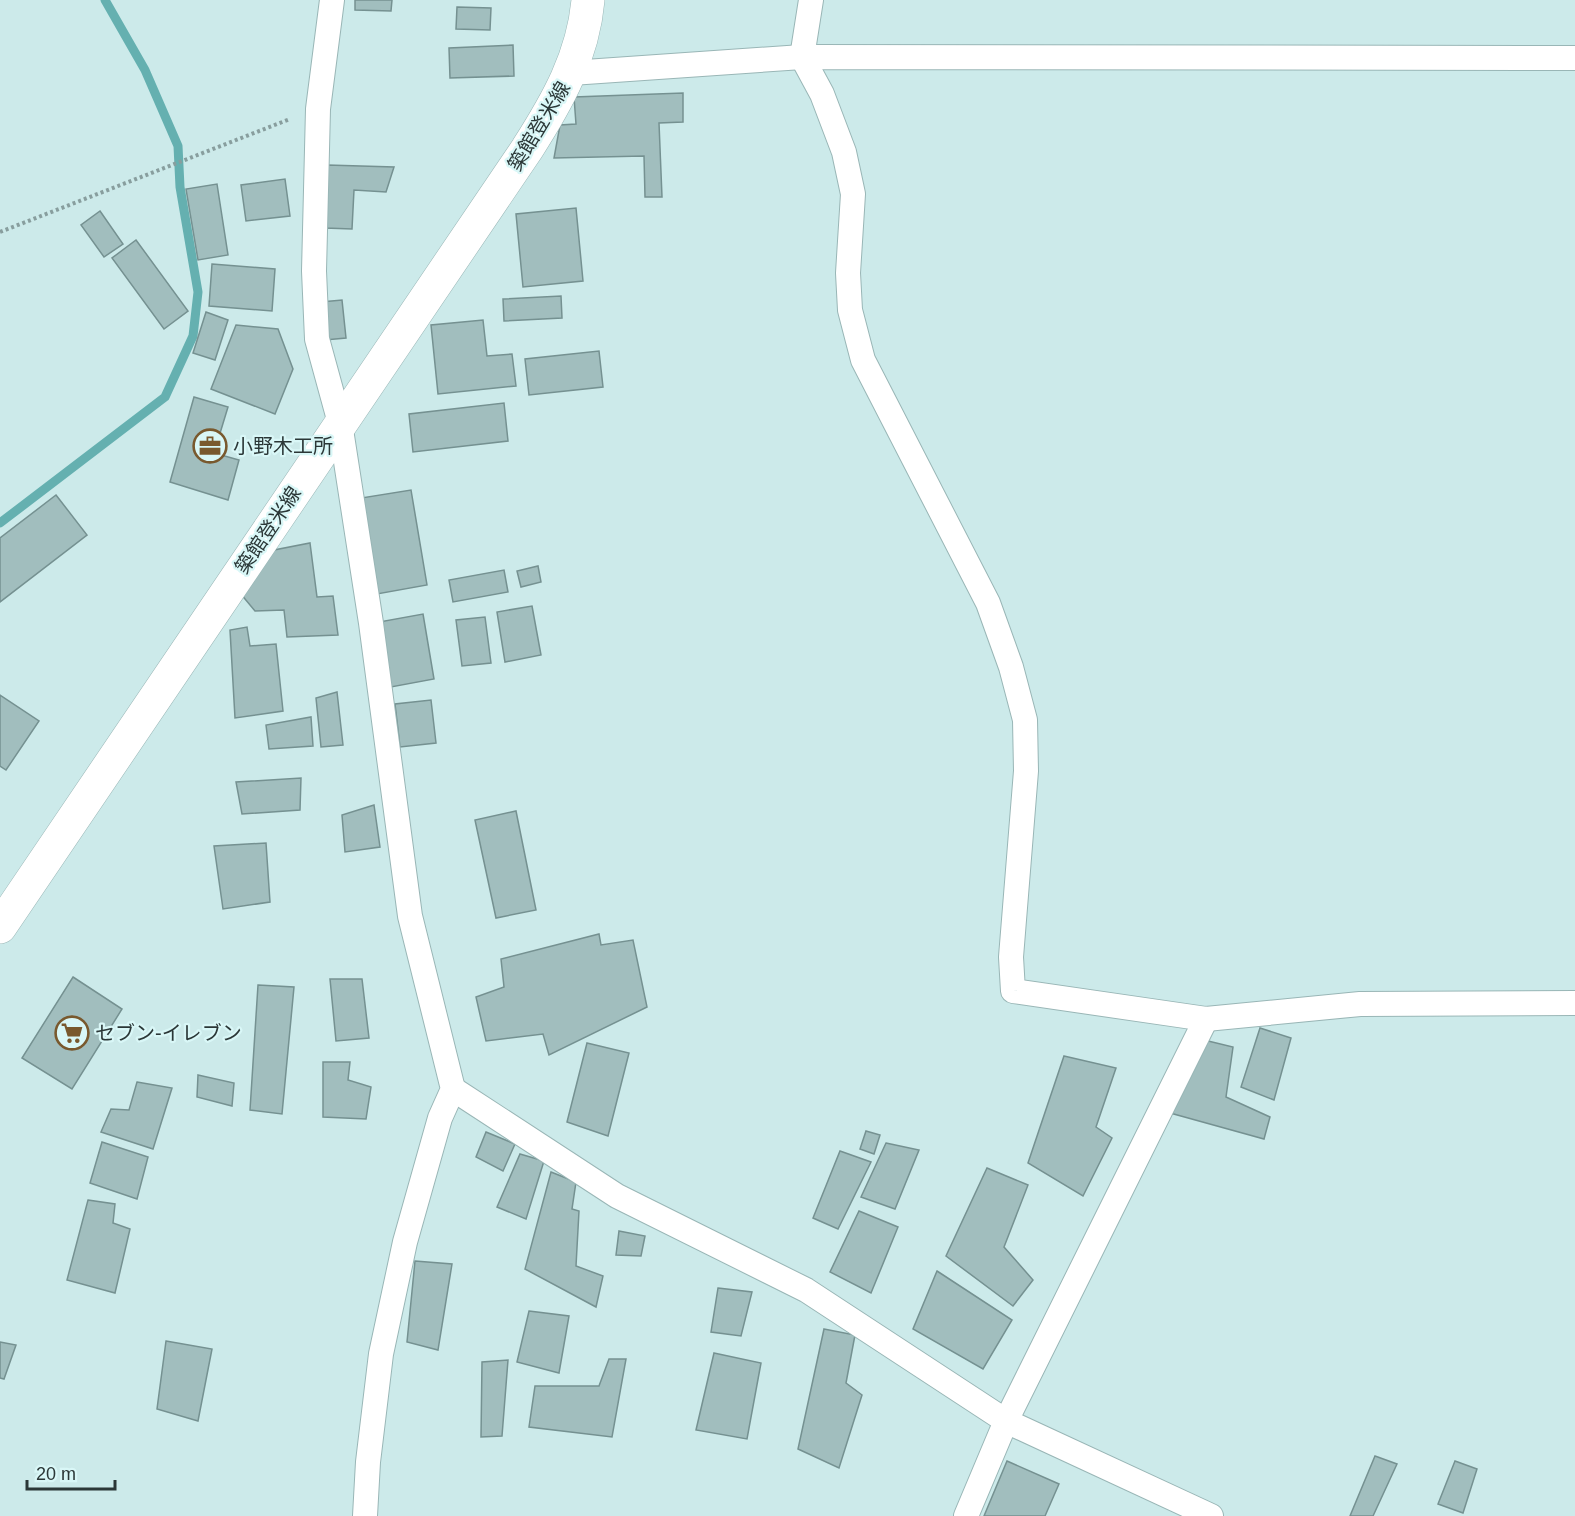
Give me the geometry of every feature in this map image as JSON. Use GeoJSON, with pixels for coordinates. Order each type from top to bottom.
{"type":"FeatureCollection","features":[{"type":"Feature","properties":{"kind":"main road","name":"築館登米線"},"geometry":{"type":"LineString","coordinates":[[0,927],[527,149],[571,72],[581,44],[588,0]]}},
{"type":"Feature","properties":{"kind":"street"},"geometry":{"type":"LineString","coordinates":[[332,0],[318,109],[314,271],[317,339],[340,423],[410,916],[453,1089],[440,1118],[405,1242],[381,1354],[368,1462],[365,1516]]}},
{"type":"Feature","properties":{"kind":"street"},"geometry":{"type":"LineString","coordinates":[[811,0],[802,57],[826,104],[844,152],[853,194],[848,273],[850,310],[863,360],[988,603],[1011,668],[1025,720],[1026,771],[1011,957],[1013,991],[1206,1019],[1360,1004],[1575,1003]]}},
{"type":"Feature","properties":{"kind":"street"},"geometry":{"type":"LineString","coordinates":[[571,72],[802,57],[1575,58]]}},
{"type":"Feature","properties":{"kind":"street"},"geometry":{"type":"LineString","coordinates":[[966,1516],[1006,1420],[1206,1019]]}},
{"type":"Feature","properties":{"kind":"street"},"geometry":{"type":"LineString","coordinates":[[453,1089],[617,1196],[806,1290],[1006,1420],[1211,1516]]}},
{"type":"Feature","properties":{"kind":"path"},"geometry":{"type":"LineString","coordinates":[[0,232],[318,109]]}},
{"type":"Feature","properties":{"kind":"building"},"geometry":{"type":"Polygon","coordinates":[[[355,0],[392,0],[391,11],[355,10],[355,0]]]}},
{"type":"Feature","properties":{"kind":"building"},"geometry":{"type":"Polygon","coordinates":[[[457,7],[491,8],[490,30],[456,29],[457,7]]]}},
{"type":"Feature","properties":{"kind":"building"},"geometry":{"type":"Polygon","coordinates":[[[513,45],[514,76],[450,78],[449,48],[513,45]]]}},
{"type":"Feature","properties":{"kind":"building"},"geometry":{"type":"Polygon","coordinates":[[[683,93],[683,122],[659,123],[662,197],[645,197],[644,156],[554,158],[560,125],[576,124],[574,97],[683,93]]]}},
{"type":"Feature","properties":{"kind":"building"},"geometry":{"type":"Polygon","coordinates":[[[327,165],[394,167],[386,192],[354,190],[352,229],[325,228],[327,165]]]}},
{"type":"Feature","properties":{"kind":"building"},"geometry":{"type":"Polygon","coordinates":[[[285,179],[290,216],[246,221],[241,185],[285,179]]]}},
{"type":"Feature","properties":{"kind":"building"},"geometry":{"type":"Polygon","coordinates":[[[217,184],[228,255],[198,260],[186,189],[217,184]]]}},
{"type":"Feature","properties":{"kind":"building"},"geometry":{"type":"Polygon","coordinates":[[[576,208],[583,281],[523,287],[516,214],[576,208]]]}},
{"type":"Feature","properties":{"kind":"building"},"geometry":{"type":"Polygon","coordinates":[[[100,211],[123,244],[104,257],[81,225],[100,211]]]}},
{"type":"Feature","properties":{"kind":"building"},"geometry":{"type":"Polygon","coordinates":[[[136,240],[188,311],[164,329],[112,258],[136,240]]]}},
{"type":"Feature","properties":{"kind":"building"},"geometry":{"type":"Polygon","coordinates":[[[212,264],[275,269],[272,311],[209,306],[212,264]]]}},
{"type":"Feature","properties":{"kind":"building"},"geometry":{"type":"Polygon","coordinates":[[[561,296],[562,318],[504,321],[503,299],[561,296]]]}},
{"type":"Feature","properties":{"kind":"building"},"geometry":{"type":"Polygon","coordinates":[[[342,300],[346,338],[325,340],[321,302],[342,300]]]}},
{"type":"Feature","properties":{"kind":"building"},"geometry":{"type":"Polygon","coordinates":[[[206,312],[228,320],[215,360],[193,353],[206,312]]]}},
{"type":"Feature","properties":{"kind":"building"},"geometry":{"type":"Polygon","coordinates":[[[483,320],[487,356],[512,354],[516,386],[438,394],[431,325],[483,320]]]}},
{"type":"Feature","properties":{"kind":"building"},"geometry":{"type":"Polygon","coordinates":[[[236,325],[278,329],[293,369],[275,414],[211,389],[236,325]]]}},
{"type":"Feature","properties":{"kind":"building"},"geometry":{"type":"Polygon","coordinates":[[[599,351],[603,387],[529,395],[525,359],[599,351]]]}},
{"type":"Feature","properties":{"kind":"building"},"geometry":{"type":"Polygon","coordinates":[[[194,397],[228,407],[214,453],[239,460],[228,500],[170,482],[194,397]]]}},
{"type":"Feature","properties":{"kind":"building"},"geometry":{"type":"Polygon","coordinates":[[[504,403],[508,441],[413,452],[409,414],[504,403]]]}},
{"type":"Feature","properties":{"kind":"building"},"geometry":{"type":"Polygon","coordinates":[[[411,490],[427,585],[377,594],[361,498],[411,490]]]}},
{"type":"Feature","properties":{"kind":"building"},"geometry":{"type":"Polygon","coordinates":[[[56,495],[87,535],[0,602],[0,538],[56,495]]]}},
{"type":"Feature","properties":{"kind":"building"},"geometry":{"type":"Polygon","coordinates":[[[310,543],[317,597],[333,596],[338,635],[287,637],[284,610],[255,611],[240,593],[269,551],[310,543]]]}},
{"type":"Feature","properties":{"kind":"building"},"geometry":{"type":"Polygon","coordinates":[[[538,566],[541,582],[521,587],[517,571],[538,566]]]}},
{"type":"Feature","properties":{"kind":"building"},"geometry":{"type":"Polygon","coordinates":[[[504,570],[508,592],[453,602],[449,580],[504,570]]]}},
{"type":"Feature","properties":{"kind":"building"},"geometry":{"type":"Polygon","coordinates":[[[532,606],[541,655],[505,662],[497,612],[532,606]]]}},
{"type":"Feature","properties":{"kind":"building"},"geometry":{"type":"Polygon","coordinates":[[[423,614],[434,679],[391,687],[379,622],[423,614]]]}},
{"type":"Feature","properties":{"kind":"building"},"geometry":{"type":"Polygon","coordinates":[[[485,617],[491,663],[462,666],[456,620],[485,617]]]}},
{"type":"Feature","properties":{"kind":"building"},"geometry":{"type":"Polygon","coordinates":[[[247,627],[250,646],[276,644],[283,711],[235,718],[230,630],[247,627]]]}},
{"type":"Feature","properties":{"kind":"building"},"geometry":{"type":"Polygon","coordinates":[[[337,692],[343,745],[321,747],[316,698],[337,692]]]}},
{"type":"Feature","properties":{"kind":"building"},"geometry":{"type":"Polygon","coordinates":[[[0,695],[39,721],[6,770],[0,766],[0,695]]]}},
{"type":"Feature","properties":{"kind":"building"},"geometry":{"type":"Polygon","coordinates":[[[431,700],[436,743],[400,747],[395,704],[431,700]]]}},
{"type":"Feature","properties":{"kind":"building"},"geometry":{"type":"Polygon","coordinates":[[[311,717],[313,746],[269,749],[266,725],[311,717]]]}},
{"type":"Feature","properties":{"kind":"building"},"geometry":{"type":"Polygon","coordinates":[[[301,778],[300,810],[242,814],[236,782],[301,778]]]}},
{"type":"Feature","properties":{"kind":"building"},"geometry":{"type":"Polygon","coordinates":[[[374,805],[380,847],[345,852],[342,815],[374,805]]]}},
{"type":"Feature","properties":{"kind":"building"},"geometry":{"type":"Polygon","coordinates":[[[516,811],[536,910],[496,918],[475,820],[516,811]]]}},
{"type":"Feature","properties":{"kind":"building"},"geometry":{"type":"Polygon","coordinates":[[[266,843],[270,902],[223,909],[214,846],[266,843]]]}},
{"type":"Feature","properties":{"kind":"building"},"geometry":{"type":"Polygon","coordinates":[[[599,934],[601,945],[633,940],[647,1007],[549,1055],[543,1034],[486,1041],[476,997],[504,987],[501,959],[599,934]]]}},
{"type":"Feature","properties":{"kind":"building","name":"セブン-イレブン"},"geometry":{"type":"Polygon","coordinates":[[[73,977],[122,1009],[72,1089],[22,1058],[73,977]]]}},
{"type":"Feature","properties":{"kind":"building"},"geometry":{"type":"Polygon","coordinates":[[[330,979],[362,979],[369,1038],[336,1041],[330,979]]]}},
{"type":"Feature","properties":{"kind":"building"},"geometry":{"type":"Polygon","coordinates":[[[258,985],[294,987],[282,1114],[250,1110],[258,985]]]}},
{"type":"Feature","properties":{"kind":"building"},"geometry":{"type":"Polygon","coordinates":[[[1260,1028],[1291,1038],[1274,1100],[1241,1087],[1260,1028]]]}},
{"type":"Feature","properties":{"kind":"building"},"geometry":{"type":"Polygon","coordinates":[[[1204,1040],[1233,1047],[1226,1097],[1270,1117],[1264,1139],[1170,1113],[1204,1040]]]}},
{"type":"Feature","properties":{"kind":"building"},"geometry":{"type":"Polygon","coordinates":[[[587,1043],[629,1053],[608,1136],[567,1122],[587,1043]]]}},
{"type":"Feature","properties":{"kind":"building"},"geometry":{"type":"Polygon","coordinates":[[[1064,1056],[1116,1068],[1096,1127],[1112,1138],[1083,1196],[1028,1163],[1064,1056]]]}},
{"type":"Feature","properties":{"kind":"building"},"geometry":{"type":"Polygon","coordinates":[[[323,1062],[350,1062],[348,1080],[371,1087],[366,1119],[323,1117],[323,1062]]]}},
{"type":"Feature","properties":{"kind":"building"},"geometry":{"type":"Polygon","coordinates":[[[198,1075],[234,1083],[232,1106],[197,1097],[198,1075]]]}},
{"type":"Feature","properties":{"kind":"building"},"geometry":{"type":"Polygon","coordinates":[[[137,1082],[172,1088],[153,1149],[101,1132],[111,1109],[129,1110],[137,1082]]]}},
{"type":"Feature","properties":{"kind":"building"},"geometry":{"type":"Polygon","coordinates":[[[866,1131],[880,1135],[874,1154],[860,1149],[866,1131]]]}},
{"type":"Feature","properties":{"kind":"building"},"geometry":{"type":"Polygon","coordinates":[[[486,1132],[515,1144],[503,1171],[476,1157],[486,1132]]]}},
{"type":"Feature","properties":{"kind":"building"},"geometry":{"type":"Polygon","coordinates":[[[102,1142],[148,1157],[137,1199],[90,1183],[102,1142]]]}},
{"type":"Feature","properties":{"kind":"building"},"geometry":{"type":"Polygon","coordinates":[[[886,1143],[919,1150],[895,1209],[861,1197],[886,1143]]]}},
{"type":"Feature","properties":{"kind":"building"},"geometry":{"type":"Polygon","coordinates":[[[840,1151],[871,1162],[838,1229],[813,1218],[840,1151]]]}},
{"type":"Feature","properties":{"kind":"building"},"geometry":{"type":"Polygon","coordinates":[[[520,1154],[544,1161],[526,1219],[497,1207],[520,1154]]]}},
{"type":"Feature","properties":{"kind":"building"},"geometry":{"type":"Polygon","coordinates":[[[987,1168],[1028,1185],[1004,1247],[1033,1280],[1013,1306],[946,1256],[987,1168]]]}},
{"type":"Feature","properties":{"kind":"building"},"geometry":{"type":"Polygon","coordinates":[[[551,1172],[576,1182],[572,1209],[579,1211],[576,1266],[603,1276],[596,1307],[525,1269],[551,1172]]]}},
{"type":"Feature","properties":{"kind":"building"},"geometry":{"type":"Polygon","coordinates":[[[88,1200],[115,1204],[113,1223],[130,1229],[115,1293],[67,1280],[88,1200]]]}},
{"type":"Feature","properties":{"kind":"building"},"geometry":{"type":"Polygon","coordinates":[[[859,1211],[898,1227],[871,1293],[830,1272],[859,1211]]]}},
{"type":"Feature","properties":{"kind":"building"},"geometry":{"type":"Polygon","coordinates":[[[619,1231],[645,1236],[641,1256],[616,1255],[619,1231]]]}},
{"type":"Feature","properties":{"kind":"building"},"geometry":{"type":"Polygon","coordinates":[[[415,1261],[452,1264],[438,1350],[407,1342],[415,1261]]]}},
{"type":"Feature","properties":{"kind":"building"},"geometry":{"type":"Polygon","coordinates":[[[937,1271],[1012,1320],[983,1369],[913,1329],[937,1271]]]}},
{"type":"Feature","properties":{"kind":"building"},"geometry":{"type":"Polygon","coordinates":[[[718,1288],[752,1292],[741,1336],[711,1332],[718,1288]]]}},
{"type":"Feature","properties":{"kind":"building"},"geometry":{"type":"Polygon","coordinates":[[[529,1311],[569,1316],[559,1373],[517,1362],[529,1311]]]}},
{"type":"Feature","properties":{"kind":"building"},"geometry":{"type":"Polygon","coordinates":[[[824,1329],[855,1335],[846,1383],[862,1395],[839,1468],[798,1449],[824,1329]]]}},
{"type":"Feature","properties":{"kind":"building"},"geometry":{"type":"Polygon","coordinates":[[[166,1341],[212,1349],[198,1421],[157,1409],[166,1341]]]}},
{"type":"Feature","properties":{"kind":"building"},"geometry":{"type":"Polygon","coordinates":[[[0,1342],[16,1345],[4,1379],[0,1378],[0,1342]]]}},
{"type":"Feature","properties":{"kind":"building"},"geometry":{"type":"Polygon","coordinates":[[[714,1353],[761,1363],[747,1439],[696,1430],[714,1353]]]}},
{"type":"Feature","properties":{"kind":"building"},"geometry":{"type":"Polygon","coordinates":[[[609,1359],[626,1359],[612,1437],[529,1427],[535,1386],[599,1386],[609,1359]]]}},
{"type":"Feature","properties":{"kind":"building"},"geometry":{"type":"Polygon","coordinates":[[[508,1360],[502,1436],[481,1437],[482,1362],[508,1360]]]}},
{"type":"Feature","properties":{"kind":"building"},"geometry":{"type":"Polygon","coordinates":[[[1375,1456],[1397,1464],[1373,1516],[1350,1516],[1375,1456]]]}},
{"type":"Feature","properties":{"kind":"building"},"geometry":{"type":"Polygon","coordinates":[[[1007,1461],[1059,1484],[1045,1516],[984,1516],[1007,1461]]]}},
{"type":"Feature","properties":{"kind":"building"},"geometry":{"type":"Polygon","coordinates":[[[1455,1461],[1477,1469],[1463,1513],[1438,1504],[1455,1461]]]}},
{"type":"Feature","properties":{"kind":"waterway"},"geometry":{"type":"LineString","coordinates":[[0,523],[165,397],[193,336],[198,292],[180,187],[178,146],[145,70],[105,0]]}},
{"type":"Feature","properties":{"kind":"place","name":"小野木工所"},"geometry":{"type":"Point","coordinates":[210,446]}},
{"type":"Feature","properties":{"kind":"place","name":"セブン-イレブン"},"geometry":{"type":"Point","coordinates":[72,1033]}}]}
